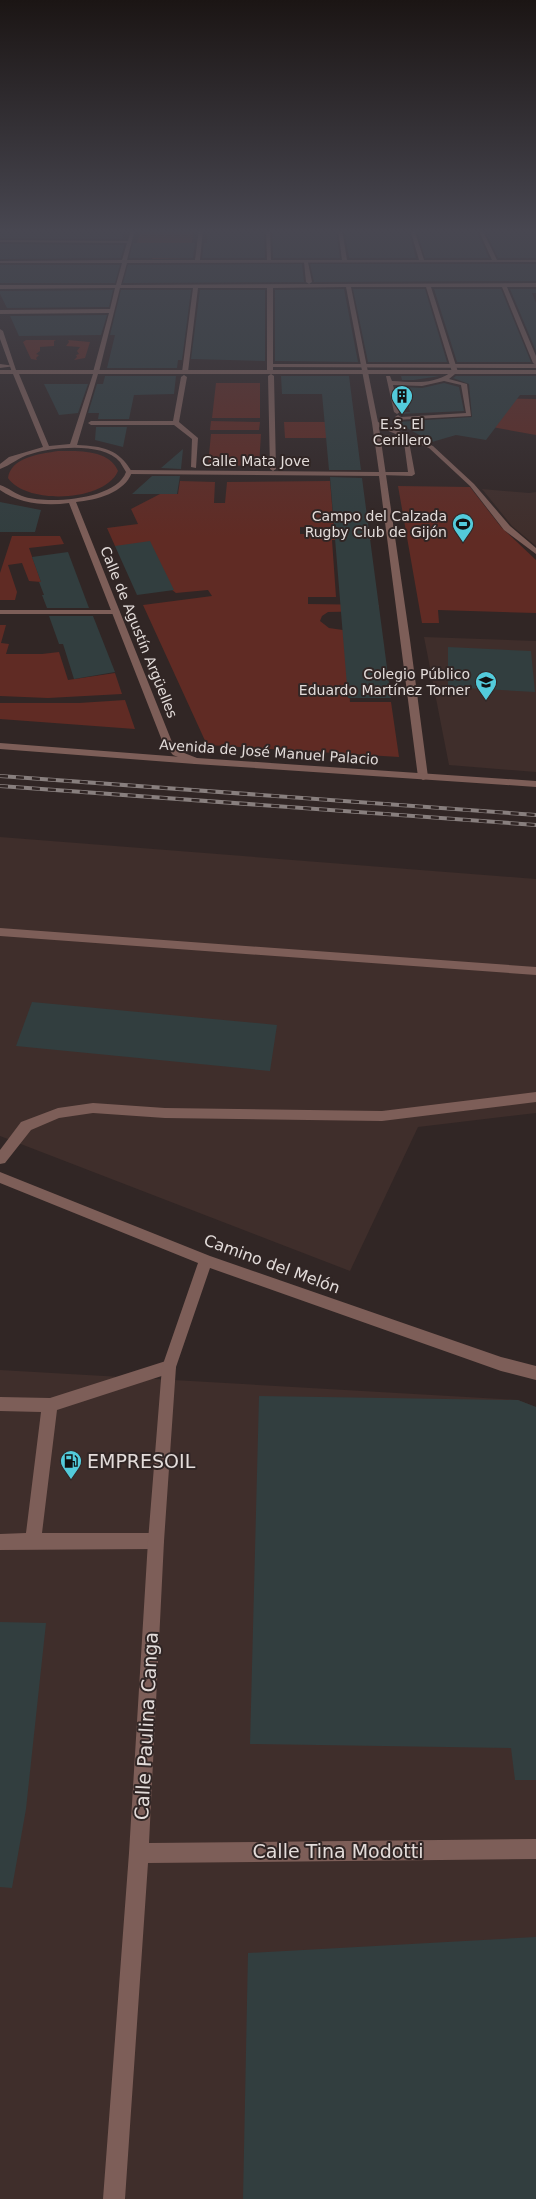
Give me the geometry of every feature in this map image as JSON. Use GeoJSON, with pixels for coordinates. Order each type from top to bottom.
{"type":"FeatureCollection","features":[{"type":"Feature","properties":{"kind":"street"},"geometry":{"type":"LineString","coordinates":[[0,332],[47,448]]}},
{"type":"Feature","properties":{"kind":"street"},"geometry":{"type":"LineString","coordinates":[[73,446],[107,332]]}},
{"type":"Feature","properties":{"kind":"street"},"geometry":{"type":"LineString","coordinates":[[176,423],[190,332]]}},
{"type":"Feature","properties":{"kind":"street"},"geometry":{"type":"LineString","coordinates":[[270,332],[273,469]]}},
{"type":"Feature","properties":{"kind":"street"},"geometry":{"type":"LineString","coordinates":[[357,332],[375,423],[406,640],[423,777]]}},
{"type":"Feature","properties":{"kind":"street"},"geometry":{"type":"LineString","coordinates":[[389,383],[435,385],[446,380],[453,369],[442,332]]}},
{"type":"Feature","properties":{"kind":"street"},"geometry":{"type":"LineString","coordinates":[[365,369],[387,372],[536,364],[523,332]]}},
{"type":"Feature","properties":{"kind":"street"},"geometry":{"type":"LineString","coordinates":[[0,366],[14,369],[184,374],[365,369],[453,369],[536,372]]}},
{"type":"Feature","properties":{"kind":"street"},"geometry":{"type":"LineString","coordinates":[[0,372],[14,369]]}},
{"type":"Feature","properties":{"kind":"street"},"geometry":{"type":"LineString","coordinates":[[387,372],[389,383],[396,396],[398,419],[469,415],[464,384],[446,380]]}},
{"type":"Feature","properties":{"kind":"street"},"geometry":{"type":"LineString","coordinates":[[91,423],[176,423],[195,438],[194,467]]}},
{"type":"Feature","properties":{"kind":"street"},"geometry":{"type":"LineString","coordinates":[[375,423],[431,447],[472,485],[506,528],[536,552]]}},
{"type":"Feature","properties":{"kind":"street","name":"Calle Mata Jove"},"geometry":{"type":"LineString","coordinates":[[129,472],[412,474],[404,436]]}},
{"type":"Feature","properties":{"kind":"street"},"geometry":{"type":"LineString","coordinates":[[0,467],[13,458],[47,448],[73,446],[108,452],[128,464],[129,472],[124,482],[112,490],[94,497],[72,501],[31,500],[14,496],[0,486]]}},
{"type":"Feature","properties":{"kind":"street","name":"Calle de Agustín Argüelles"},"geometry":{"type":"LineString","coordinates":[[72,501],[168,743],[176,753],[195,761]]}},
{"type":"Feature","properties":{"kind":"street"},"geometry":{"type":"LineString","coordinates":[[0,612],[116,612]]}},
{"type":"Feature","properties":{"kind":"street","name":"Avenida de José Manuel Palacio"},"geometry":{"type":"LineString","coordinates":[[0,746],[536,784]]}},
{"type":"Feature","properties":{"kind":"street"},"geometry":{"type":"LineString","coordinates":[[0,932],[536,971]]}},
{"type":"Feature","properties":{"kind":"street"},"geometry":{"type":"LineString","coordinates":[[0,1159],[26,1126],[58,1112],[93,1108],[166,1113],[382,1116],[536,1097]]}},
{"type":"Feature","properties":{"kind":"street","name":"Camino del Melón"},"geometry":{"type":"LineString","coordinates":[[0,1178],[206,1260],[501,1364],[536,1373]]}},
{"type":"Feature","properties":{"kind":"street","name":"Calle Paulina Canga"},"geometry":{"type":"LineString","coordinates":[[114,2199],[139,1852],[156,1541],[169,1367],[206,1260]]}},
{"type":"Feature","properties":{"kind":"street"},"geometry":{"type":"LineString","coordinates":[[0,1404],[50,1405],[169,1367]]}},
{"type":"Feature","properties":{"kind":"street"},"geometry":{"type":"LineString","coordinates":[[33,1541],[50,1405]]}},
{"type":"Feature","properties":{"kind":"street"},"geometry":{"type":"LineString","coordinates":[[0,1542],[156,1541]]}},
{"type":"Feature","properties":{"kind":"street","name":"Calle Tina Modotti"},"geometry":{"type":"LineString","coordinates":[[139,1852],[536,1850]]}},
{"type":"Feature","properties":{"kind":"shaded area"},"geometry":{"type":"Polygon","coordinates":[[[26,340],[56,340],[54,341],[54,346],[40,347],[40,351],[36,354],[39,355],[36,358],[37,360],[31,359],[23,342],[26,340]]]}},
{"type":"Feature","properties":{"kind":"shaded area"},"geometry":{"type":"Polygon","coordinates":[[[68,340],[90,342],[85,358],[74,360],[77,357],[76,355],[79,354],[77,351],[80,347],[66,346],[69,342],[68,340]]]}},
{"type":"Feature","properties":{"kind":"shaded area"},"geometry":{"type":"Polygon","coordinates":[[[216,383],[260,383],[260,418],[212,418],[216,383]]]}},
{"type":"Feature","properties":{"kind":"shaded area"},"geometry":{"type":"Polygon","coordinates":[[[472,398],[536,399],[536,435],[470,423],[478,418],[472,398]]]}},
{"type":"Feature","properties":{"kind":"shaded area"},"geometry":{"type":"Polygon","coordinates":[[[211,421],[260,422],[259,430],[210,430],[211,421]]]}},
{"type":"Feature","properties":{"kind":"shaded area"},"geometry":{"type":"Polygon","coordinates":[[[284,422],[343,422],[345,438],[285,438],[284,422]]]}},
{"type":"Feature","properties":{"kind":"shaded area"},"geometry":{"type":"Polygon","coordinates":[[[211,434],[261,434],[259,466],[208,465],[211,434]]]}},
{"type":"Feature","properties":{"kind":"shaded area"},"geometry":{"type":"Polygon","coordinates":[[[58,451],[100,455],[114,464],[118,471],[110,481],[98,489],[82,494],[65,496],[47,496],[31,493],[17,487],[8,478],[10,471],[20,461],[35,455],[58,451]]]}},
{"type":"Feature","properties":{"kind":"shaded area"},"geometry":{"type":"Polygon","coordinates":[[[180,481],[215,482],[214,503],[225,503],[227,482],[330,481],[334,528],[300,527],[300,534],[370,534],[371,540],[332,540],[336,597],[308,597],[308,604],[379,605],[379,611],[328,612],[322,616],[320,621],[329,628],[343,630],[350,702],[391,702],[399,757],[207,745],[143,605],[212,596],[208,590],[176,593],[115,546],[107,528],[138,524],[131,509],[160,494],[178,494],[180,481]]]}},
{"type":"Feature","properties":{"kind":"shaded area","name":"Campo del Calzada Rugby Club de Gijón"},"geometry":{"type":"Polygon","coordinates":[[[398,486],[470,487],[501,527],[536,560],[536,613],[438,610],[439,623],[422,623],[398,486]]]}},
{"type":"Feature","properties":{"kind":"shaded area"},"geometry":{"type":"Polygon","coordinates":[[[482,489],[536,492],[536,546],[512,526],[482,489]]]}},
{"type":"Feature","properties":{"kind":"shaded area"},"geometry":{"type":"Polygon","coordinates":[[[12,536],[60,536],[64,544],[29,548],[41,582],[29,581],[22,563],[8,565],[17,592],[15,600],[0,600],[0,573],[12,536]]]}},
{"type":"Feature","properties":{"kind":"shaded area"},"geometry":{"type":"Polygon","coordinates":[[[0,625],[6,625],[1,643],[9,644],[6,654],[59,652],[68,680],[115,673],[122,694],[48,698],[0,696],[0,625]]]}},
{"type":"Feature","properties":{"kind":"shaded area","name":"Colegio Público Eduardo Martínez Torner"},"geometry":{"type":"Polygon","coordinates":[[[424,637],[536,641],[536,772],[449,765],[424,637]]]}},
{"type":"Feature","properties":{"kind":"shaded area"},"geometry":{"type":"Polygon","coordinates":[[[125,700],[135,729],[0,719],[0,703],[79,703],[125,700]]]}},
{"type":"Feature","properties":{"kind":"shaded area"},"geometry":{"type":"Polygon","coordinates":[[[0,837],[536,879],[536,1113],[418,1127],[350,1271],[0,1136],[0,837]]]}},
{"type":"Feature","properties":{"kind":"shaded area"},"geometry":{"type":"Polygon","coordinates":[[[0,1370],[518,1400],[536,1407],[536,2199],[0,2199],[0,1370]]]}},
{"type":"Feature","properties":{"kind":"building"},"geometry":{"type":"Polygon","coordinates":[[[17,332],[102,332],[101,335],[19,336],[17,332]]]}},
{"type":"Feature","properties":{"kind":"building"},"geometry":{"type":"Polygon","coordinates":[[[111,332],[186,332],[182,360],[178,360],[177,368],[107,368],[115,335],[110,335],[111,332]]]}},
{"type":"Feature","properties":{"kind":"building"},"geometry":{"type":"Polygon","coordinates":[[[195,332],[265,332],[265,361],[191,359],[195,332]]]}},
{"type":"Feature","properties":{"kind":"building"},"geometry":{"type":"Polygon","coordinates":[[[275,332],[352,332],[358,362],[275,361],[275,332]]]}},
{"type":"Feature","properties":{"kind":"building"},"geometry":{"type":"Polygon","coordinates":[[[362,332],[438,332],[447,362],[368,362],[362,332]]]}},
{"type":"Feature","properties":{"kind":"building"},"geometry":{"type":"Polygon","coordinates":[[[447,332],[519,332],[531,362],[457,362],[447,332]]]}},
{"type":"Feature","properties":{"kind":"building"},"geometry":{"type":"Polygon","coordinates":[[[528,332],[536,332],[536,351],[528,332]]]}},
{"type":"Feature","properties":{"kind":"building"},"geometry":{"type":"Polygon","coordinates":[[[105,376],[176,376],[174,394],[134,395],[129,419],[98,419],[99,413],[88,413],[97,384],[103,384],[105,376]]]}},
{"type":"Feature","properties":{"kind":"building"},"geometry":{"type":"Polygon","coordinates":[[[281,376],[349,376],[361,470],[329,470],[322,394],[282,394],[281,376]]]}},
{"type":"Feature","properties":{"kind":"building"},"geometry":{"type":"Polygon","coordinates":[[[401,376],[440,376],[402,380],[401,376]]]}},
{"type":"Feature","properties":{"kind":"building"},"geometry":{"type":"Polygon","coordinates":[[[456,376],[536,376],[536,395],[520,395],[486,440],[456,435],[432,442],[396,422],[472,417],[469,384],[453,378],[456,376]]]}},
{"type":"Feature","properties":{"kind":"building"},"geometry":{"type":"Polygon","coordinates":[[[444,383],[459,387],[464,411],[400,414],[402,412],[410,412],[404,387],[422,388],[444,383]]]}},
{"type":"Feature","properties":{"kind":"building"},"geometry":{"type":"Polygon","coordinates":[[[44,384],[88,384],[78,413],[59,415],[44,384]]]}},
{"type":"Feature","properties":{"kind":"building"},"geometry":{"type":"Polygon","coordinates":[[[96,427],[127,427],[123,447],[95,440],[96,427]]]}},
{"type":"Feature","properties":{"kind":"building"},"geometry":{"type":"Polygon","coordinates":[[[183,449],[181,469],[161,468],[183,449]]]}},
{"type":"Feature","properties":{"kind":"building"},"geometry":{"type":"Polygon","coordinates":[[[152,476],[180,476],[177,494],[132,494],[152,476]]]}},
{"type":"Feature","properties":{"kind":"building"},"geometry":{"type":"Polygon","coordinates":[[[330,477],[362,478],[391,698],[348,698],[330,477]]]}},
{"type":"Feature","properties":{"kind":"building"},"geometry":{"type":"Polygon","coordinates":[[[0,502],[41,510],[35,532],[0,532],[0,502]]]}},
{"type":"Feature","properties":{"kind":"building"},"geometry":{"type":"Polygon","coordinates":[[[150,541],[174,590],[137,595],[115,546],[150,541]]]}},
{"type":"Feature","properties":{"kind":"building"},"geometry":{"type":"Polygon","coordinates":[[[68,552],[89,608],[47,608],[39,582],[41,582],[32,557],[68,552]]]}},
{"type":"Feature","properties":{"kind":"building"},"geometry":{"type":"Polygon","coordinates":[[[49,616],[93,616],[115,672],[74,679],[63,644],[59,644],[49,616]]]}},
{"type":"Feature","properties":{"kind":"building"},"geometry":{"type":"Polygon","coordinates":[[[448,647],[531,651],[535,692],[448,687],[448,647]]]}},
{"type":"Feature","properties":{"kind":"building"},"geometry":{"type":"Polygon","coordinates":[[[32,1002],[277,1025],[270,1071],[16,1046],[32,1002]]]}},
{"type":"Feature","properties":{"kind":"building"},"geometry":{"type":"Polygon","coordinates":[[[259,1396],[518,1400],[536,1407],[536,1780],[515,1780],[511,1748],[250,1744],[259,1396]]]}},
{"type":"Feature","properties":{"kind":"building"},"geometry":{"type":"Polygon","coordinates":[[[0,1622],[46,1623],[26,1809],[12,1888],[0,1887],[0,1622]]]}},
{"type":"Feature","properties":{"kind":"building"},"geometry":{"type":"Polygon","coordinates":[[[536,1937],[536,2199],[243,2199],[248,1953],[536,1937]]]}},
{"type":"Feature","properties":{"kind":"railway"},"geometry":{"type":"LineString","coordinates":[[0,776],[536,815]]}},
{"type":"Feature","properties":{"kind":"railway"},"geometry":{"type":"LineString","coordinates":[[0,786],[536,825]]}},
{"type":"Feature","properties":{"kind":"place","name":"E.S. El Cerillero"},"geometry":{"type":"Point","coordinates":[402,415]}},
{"type":"Feature","properties":{"kind":"place","name":"Campo del Calzada Rugby Club de Gijón"},"geometry":{"type":"Point","coordinates":[463,543]}},
{"type":"Feature","properties":{"kind":"place","name":"Colegio Público Eduardo Martínez Torner"},"geometry":{"type":"Point","coordinates":[486,701]}},
{"type":"Feature","properties":{"kind":"place","name":"EMPRESOIL"},"geometry":{"type":"Point","coordinates":[71,1480]}}]}
